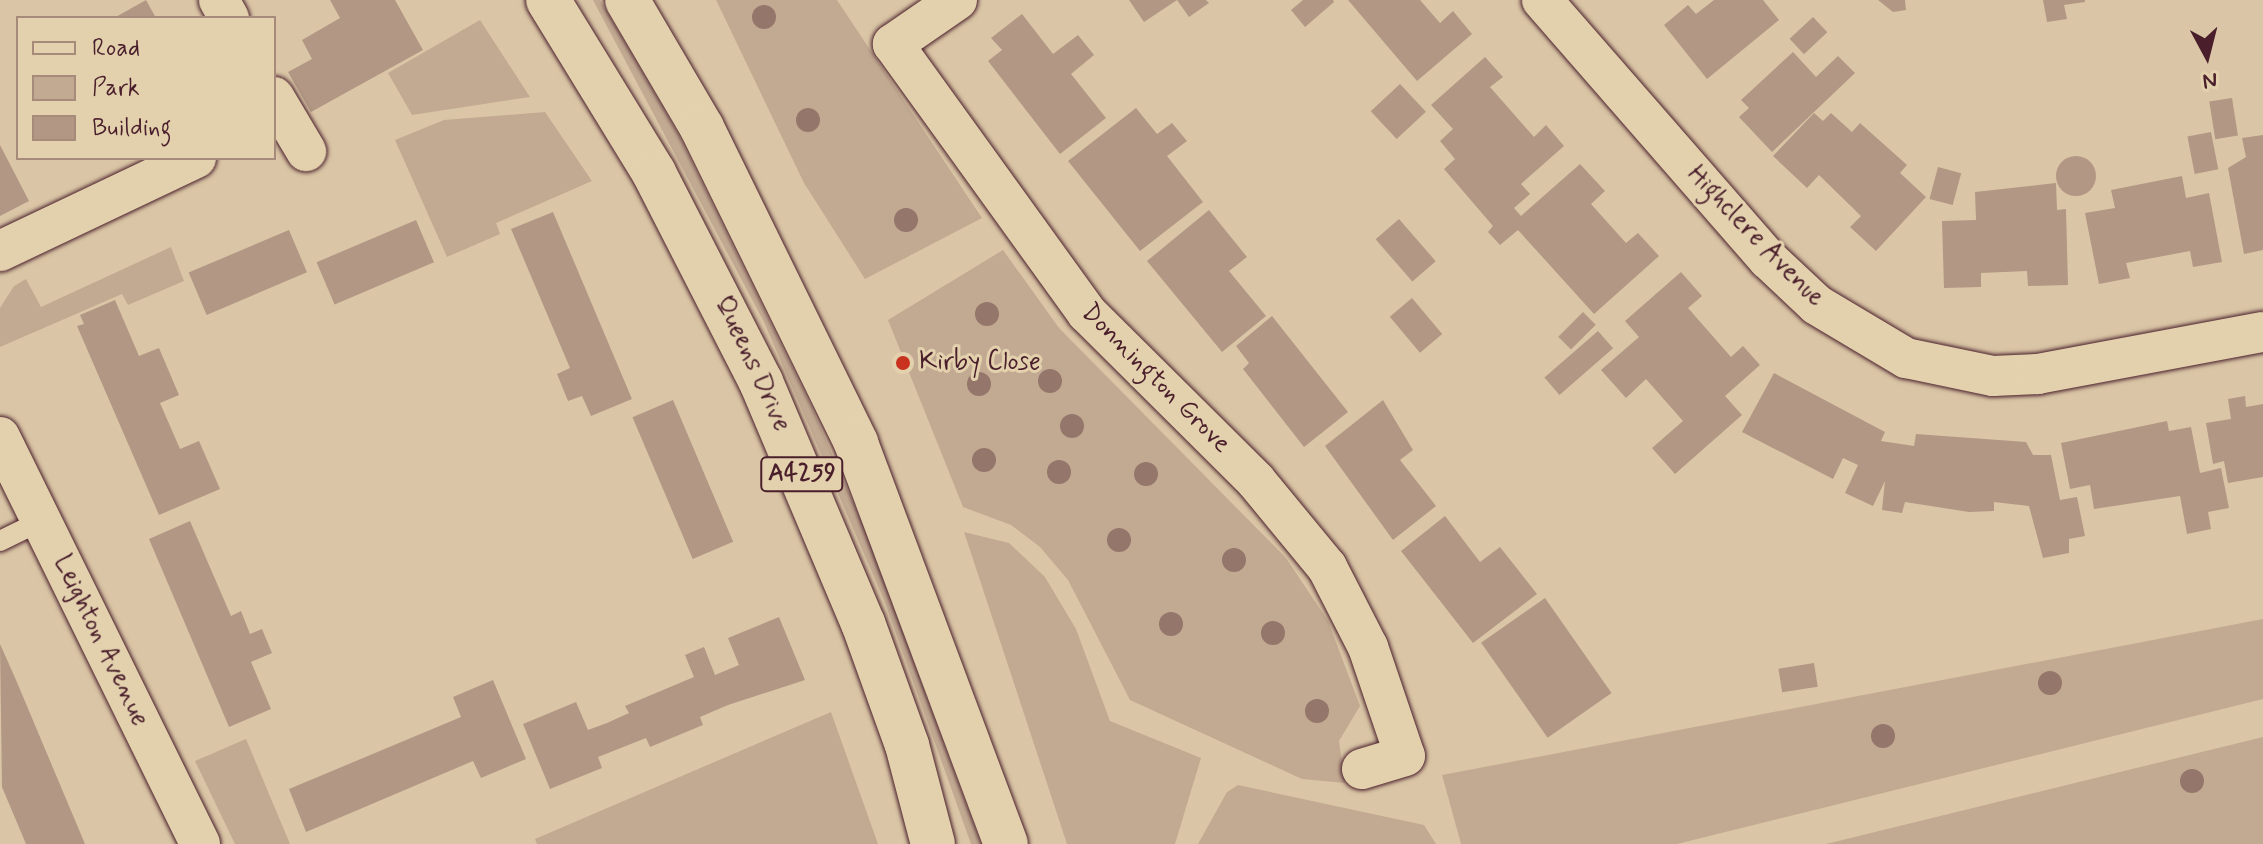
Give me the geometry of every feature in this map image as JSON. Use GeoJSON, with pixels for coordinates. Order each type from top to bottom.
{"type":"FeatureCollection","features":[{"type":"Feature","properties":{"kind":"main road","name":"Queens Drive"},"geometry":{"type":"LineString","coordinates":[[548,0],[654,173],[761,382],[868,637],[933,844]]}},
{"type":"Feature","properties":{"kind":"main road","name":"A4259"},"geometry":{"type":"LineString","coordinates":[[627,0],[702,128],[850,429],[966,720],[1006,844]]}},
{"type":"Feature","properties":{"kind":"street","name":"Donnington Grove"},"geometry":{"type":"LineString","coordinates":[[957,0],[893,44],[1087,313],[1256,481],[1327,567],[1368,647],[1405,756],[1362,769]]}},
{"type":"Feature","properties":{"kind":"street","name":"Highclere Avenue"},"geometry":{"type":"LineString","coordinates":[[1560,6],[1768,259],[1817,305],[1906,358],[1993,376],[2038,374],[2263,332]]}},
{"type":"Feature","properties":{"kind":"street"},"geometry":{"type":"LineString","coordinates":[[278,111],[306,151]]}},
{"type":"Feature","properties":{"kind":"street"},"geometry":{"type":"LineString","coordinates":[[0,251],[192,160]]}},
{"type":"Feature","properties":{"kind":"street","name":"Leighton Avenue"},"geometry":{"type":"LineString","coordinates":[[0,437],[200,844]]}},
{"type":"Feature","properties":{"kind":"lane"},"geometry":{"type":"LineString","coordinates":[[0,541],[41,521]]}},
{"type":"Feature","properties":{"kind":"green space"},"geometry":{"type":"Polygon","coordinates":[[[593,0],[600,0],[677,132],[812,408],[862,523],[981,844],[971,844],[884,600],[764,322],[593,0]]]}},
{"type":"Feature","properties":{"kind":"green space"},"geometry":{"type":"Polygon","coordinates":[[[716,0],[837,0],[982,218],[865,279],[804,183],[716,0]]]}},
{"type":"Feature","properties":{"kind":"green space"},"geometry":{"type":"Polygon","coordinates":[[[480,20],[530,97],[412,115],[388,73],[480,20]]]}},
{"type":"Feature","properties":{"kind":"green space"},"geometry":{"type":"Polygon","coordinates":[[[545,112],[592,181],[496,223],[500,234],[447,257],[395,140],[444,120],[545,112]]]}},
{"type":"Feature","properties":{"kind":"green space"},"geometry":{"type":"Polygon","coordinates":[[[171,247],[184,281],[128,305],[122,294],[0,347],[0,308],[14,286],[26,279],[41,307],[171,247]]]}},
{"type":"Feature","properties":{"kind":"green space"},"geometry":{"type":"Polygon","coordinates":[[[1003,250],[1059,328],[1286,558],[1328,621],[1360,706],[1339,741],[1345,783],[1302,779],[1130,700],[1068,580],[1040,547],[1011,525],[963,507],[888,320],[1003,250]]]}},
{"type":"Feature","properties":{"kind":"green space"},"geometry":{"type":"Polygon","coordinates":[[[964,532],[1009,543],[1045,577],[1076,629],[1110,721],[1201,758],[1175,844],[1067,844],[964,532]]]}},
{"type":"Feature","properties":{"kind":"green space"},"geometry":{"type":"Polygon","coordinates":[[[2263,619],[2263,699],[1677,844],[1461,844],[1442,775],[2263,619]]]}},
{"type":"Feature","properties":{"kind":"green space"},"geometry":{"type":"Polygon","coordinates":[[[831,712],[878,844],[537,844],[535,839],[831,712]]]}},
{"type":"Feature","properties":{"kind":"green space"},"geometry":{"type":"Polygon","coordinates":[[[2263,737],[2263,844],[1826,844],[2263,737]]]}},
{"type":"Feature","properties":{"kind":"green space"},"geometry":{"type":"Polygon","coordinates":[[[246,739],[290,844],[235,844],[195,761],[246,739]]]}},
{"type":"Feature","properties":{"kind":"green space"},"geometry":{"type":"Polygon","coordinates":[[[1238,785],[1424,825],[1436,844],[1198,844],[1227,792],[1238,785]]]}},
{"type":"Feature","properties":{"kind":"building"},"geometry":{"type":"Polygon","coordinates":[[[146,0],[155,16],[118,16],[146,0]]]}},
{"type":"Feature","properties":{"kind":"building"},"geometry":{"type":"Polygon","coordinates":[[[330,0],[395,0],[423,50],[311,112],[288,72],[312,59],[302,40],[340,18],[330,0]]]}},
{"type":"Feature","properties":{"kind":"building"},"geometry":{"type":"Polygon","coordinates":[[[1129,0],[1177,0],[1144,22],[1129,0]]]}},
{"type":"Feature","properties":{"kind":"building"},"geometry":{"type":"Polygon","coordinates":[[[1177,0],[1206,0],[1209,3],[1189,17],[1177,0]]]}},
{"type":"Feature","properties":{"kind":"building"},"geometry":{"type":"Polygon","coordinates":[[[1303,0],[1334,2],[1305,27],[1291,10],[1303,0]]]}},
{"type":"Feature","properties":{"kind":"building"},"geometry":{"type":"Polygon","coordinates":[[[1348,0],[1420,0],[1440,23],[1453,11],[1472,34],[1417,81],[1348,0]]]}},
{"type":"Feature","properties":{"kind":"building"},"geometry":{"type":"Polygon","coordinates":[[[1714,0],[1763,0],[1779,20],[1707,79],[1664,25],[1688,5],[1696,14],[1714,0]]]}},
{"type":"Feature","properties":{"kind":"building"},"geometry":{"type":"Polygon","coordinates":[[[1878,0],[1905,0],[1906,10],[1893,12],[1878,0]]]}},
{"type":"Feature","properties":{"kind":"building"},"geometry":{"type":"Polygon","coordinates":[[[2043,0],[2085,2],[2064,5],[2067,19],[2047,22],[2043,0]]]}},
{"type":"Feature","properties":{"kind":"building"},"geometry":{"type":"Polygon","coordinates":[[[1022,14],[1053,54],[1078,35],[1094,55],[1071,74],[1106,118],[1060,154],[988,61],[1002,50],[991,38],[1022,14]]]}},
{"type":"Feature","properties":{"kind":"building"},"geometry":{"type":"Polygon","coordinates":[[[1813,17],[1827,32],[1804,54],[1790,39],[1813,17]]]}},
{"type":"Feature","properties":{"kind":"building"},"geometry":{"type":"Polygon","coordinates":[[[1793,52],[1816,77],[1838,56],[1855,73],[1772,152],[1739,117],[1749,108],[1741,100],[1793,52]]]}},
{"type":"Feature","properties":{"kind":"building"},"geometry":{"type":"Polygon","coordinates":[[[1485,57],[1503,77],[1490,87],[1534,137],[1546,125],[1564,146],[1521,184],[1530,194],[1514,208],[1521,216],[1580,164],[1605,191],[1591,204],[1626,243],[1638,233],[1659,256],[1594,314],[1518,230],[1500,245],[1488,232],[1493,226],[1444,169],[1455,159],[1440,141],[1453,129],[1431,105],[1485,57]]]}},
{"type":"Feature","properties":{"kind":"building"},"geometry":{"type":"Polygon","coordinates":[[[1400,84],[1426,112],[1397,139],[1371,111],[1400,84]]]}},
{"type":"Feature","properties":{"kind":"building"},"geometry":{"type":"Polygon","coordinates":[[[2232,98],[2238,136],[2215,139],[2209,102],[2232,98]]]}},
{"type":"Feature","properties":{"kind":"building"},"geometry":{"type":"Polygon","coordinates":[[[1136,108],[1157,134],[1172,123],[1187,141],[1167,156],[1203,202],[1140,251],[1068,161],[1136,108]]]}},
{"type":"Feature","properties":{"kind":"building"},"geometry":{"type":"Polygon","coordinates":[[[1814,113],[1823,121],[1831,113],[1852,132],[1860,123],[1907,165],[1900,173],[1926,197],[1876,251],[1850,227],[1861,216],[1819,175],[1807,188],[1773,156],[1814,113]]]}},
{"type":"Feature","properties":{"kind":"building"},"geometry":{"type":"Polygon","coordinates":[[[2211,132],[2218,169],[2195,174],[2187,137],[2211,132]]]}},
{"type":"Feature","properties":{"kind":"building"},"geometry":{"type":"Polygon","coordinates":[[[2263,135],[2263,250],[2244,254],[2228,168],[2246,157],[2242,138],[2263,135]]]}},
{"type":"Feature","properties":{"kind":"building"},"geometry":{"type":"Polygon","coordinates":[[[0,145],[29,201],[0,216],[0,145]]]}},
{"type":"Feature","properties":{"kind":"building"},"geometry":{"type":"Polygon","coordinates":[[[2076,156],[2090,162],[2096,176],[2090,190],[2076,196],[2062,190],[2056,176],[2062,162],[2076,156]]]}},
{"type":"Feature","properties":{"kind":"building"},"geometry":{"type":"Polygon","coordinates":[[[1938,167],[1961,173],[1953,205],[1929,199],[1938,167]]]}},
{"type":"Feature","properties":{"kind":"building"},"geometry":{"type":"Polygon","coordinates":[[[2182,176],[2186,198],[2209,193],[2222,262],[2193,267],[2190,251],[2126,263],[2130,278],[2099,284],[2085,213],[2115,208],[2111,190],[2182,176]]]}},
{"type":"Feature","properties":{"kind":"building"},"geometry":{"type":"Polygon","coordinates":[[[2056,183],[2057,210],[2066,209],[2068,285],[2028,286],[2027,271],[1981,273],[1981,287],[1944,288],[1942,221],[1976,220],[1975,192],[2056,183]]]}},
{"type":"Feature","properties":{"kind":"building"},"geometry":{"type":"Polygon","coordinates":[[[1209,210],[1247,257],[1229,271],[1266,316],[1222,352],[1147,261],[1209,210]]]}},
{"type":"Feature","properties":{"kind":"building"},"geometry":{"type":"Polygon","coordinates":[[[553,212],[632,399],[591,416],[582,396],[568,401],[557,374],[570,368],[511,229],[553,212]]]}},
{"type":"Feature","properties":{"kind":"building"},"geometry":{"type":"Polygon","coordinates":[[[1399,219],[1436,261],[1412,282],[1376,239],[1399,219]]]}},
{"type":"Feature","properties":{"kind":"building"},"geometry":{"type":"Polygon","coordinates":[[[416,220],[434,262],[335,305],[317,262],[416,220]]]}},
{"type":"Feature","properties":{"kind":"building"},"geometry":{"type":"Polygon","coordinates":[[[289,230],[307,272],[207,315],[189,273],[289,230]]]}},
{"type":"Feature","properties":{"kind":"building"},"geometry":{"type":"Polygon","coordinates":[[[1681,272],[1702,296],[1688,308],[1731,357],[1743,346],[1760,365],[1725,396],[1742,415],[1675,474],[1652,448],[1683,421],[1646,379],[1626,398],[1601,370],[1639,337],[1625,321],[1681,272]]]}},
{"type":"Feature","properties":{"kind":"building"},"geometry":{"type":"Polygon","coordinates":[[[1412,298],[1442,334],[1420,353],[1390,317],[1412,298]]]}},
{"type":"Feature","properties":{"kind":"building"},"geometry":{"type":"Polygon","coordinates":[[[115,300],[139,356],[159,348],[179,395],[160,403],[180,449],[199,441],[220,489],[159,515],[77,326],[84,324],[80,315],[115,300]]]}},
{"type":"Feature","properties":{"kind":"building"},"geometry":{"type":"Polygon","coordinates":[[[1583,312],[1596,325],[1571,349],[1558,337],[1583,312]]]}},
{"type":"Feature","properties":{"kind":"building"},"geometry":{"type":"Polygon","coordinates":[[[1272,316],[1348,412],[1304,447],[1243,369],[1249,363],[1236,346],[1272,316]]]}},
{"type":"Feature","properties":{"kind":"building"},"geometry":{"type":"Polygon","coordinates":[[[1598,331],[1613,348],[1560,395],[1544,378],[1598,331]]]}},
{"type":"Feature","properties":{"kind":"building"},"geometry":{"type":"Polygon","coordinates":[[[1774,373],[1885,432],[1881,441],[1914,446],[1916,434],[2026,442],[2033,455],[2051,455],[2060,500],[2077,497],[2085,536],[2069,539],[2069,553],[2043,558],[2029,506],[1994,502],[1994,511],[1969,512],[1905,502],[1902,513],[1882,510],[1885,481],[1873,506],[1845,493],[1858,465],[1843,458],[1833,479],[1742,432],[1774,373]]]}},
{"type":"Feature","properties":{"kind":"building"},"geometry":{"type":"Polygon","coordinates":[[[2245,396],[2246,407],[2263,404],[2263,477],[2228,483],[2224,461],[2213,464],[2206,423],[2231,419],[2228,399],[2245,396]]]}},
{"type":"Feature","properties":{"kind":"building"},"geometry":{"type":"Polygon","coordinates":[[[673,400],[733,542],[693,559],[632,417],[673,400]]]}},
{"type":"Feature","properties":{"kind":"building"},"geometry":{"type":"Polygon","coordinates":[[[1383,400],[1413,450],[1400,460],[1436,506],[1393,540],[1325,446],[1383,400]]]}},
{"type":"Feature","properties":{"kind":"building"},"geometry":{"type":"Polygon","coordinates":[[[2167,421],[2169,431],[2191,427],[2200,473],[2221,468],[2229,508],[2208,512],[2211,529],[2187,534],[2180,496],[2094,509],[2090,485],[2070,489],[2061,443],[2167,421]]]}},
{"type":"Feature","properties":{"kind":"building"},"geometry":{"type":"Polygon","coordinates":[[[1445,516],[1480,562],[1500,547],[1537,594],[1473,643],[1401,551],[1445,516]]]}},
{"type":"Feature","properties":{"kind":"building"},"geometry":{"type":"Polygon","coordinates":[[[190,521],[231,616],[241,611],[250,634],[262,629],[272,653],[251,662],[271,709],[229,727],[149,539],[190,521]]]}},
{"type":"Feature","properties":{"kind":"building"},"geometry":{"type":"Polygon","coordinates":[[[1545,598],[1612,693],[1548,738],[1481,643],[1545,598]]]}},
{"type":"Feature","properties":{"kind":"building"},"geometry":{"type":"Polygon","coordinates":[[[779,617],[805,680],[700,717],[703,725],[650,747],[646,738],[598,757],[602,768],[550,789],[523,724],[576,702],[588,730],[607,723],[629,713],[625,706],[694,677],[685,655],[704,647],[715,675],[739,665],[728,638],[779,617]]]}},
{"type":"Feature","properties":{"kind":"building"},"geometry":{"type":"Polygon","coordinates":[[[0,644],[85,844],[26,844],[2,787],[0,644]]]}},
{"type":"Feature","properties":{"kind":"building"},"geometry":{"type":"Polygon","coordinates":[[[1814,663],[1818,687],[1782,692],[1778,669],[1814,663]]]}},
{"type":"Feature","properties":{"kind":"building"},"geometry":{"type":"Polygon","coordinates":[[[493,680],[526,759],[481,778],[473,761],[306,832],[289,789],[461,717],[453,697],[493,680]]]}},
{"type":"Feature","properties":{"kind":"place","name":"Kirby Close"},"geometry":{"type":"Point","coordinates":[903,363]}}]}
